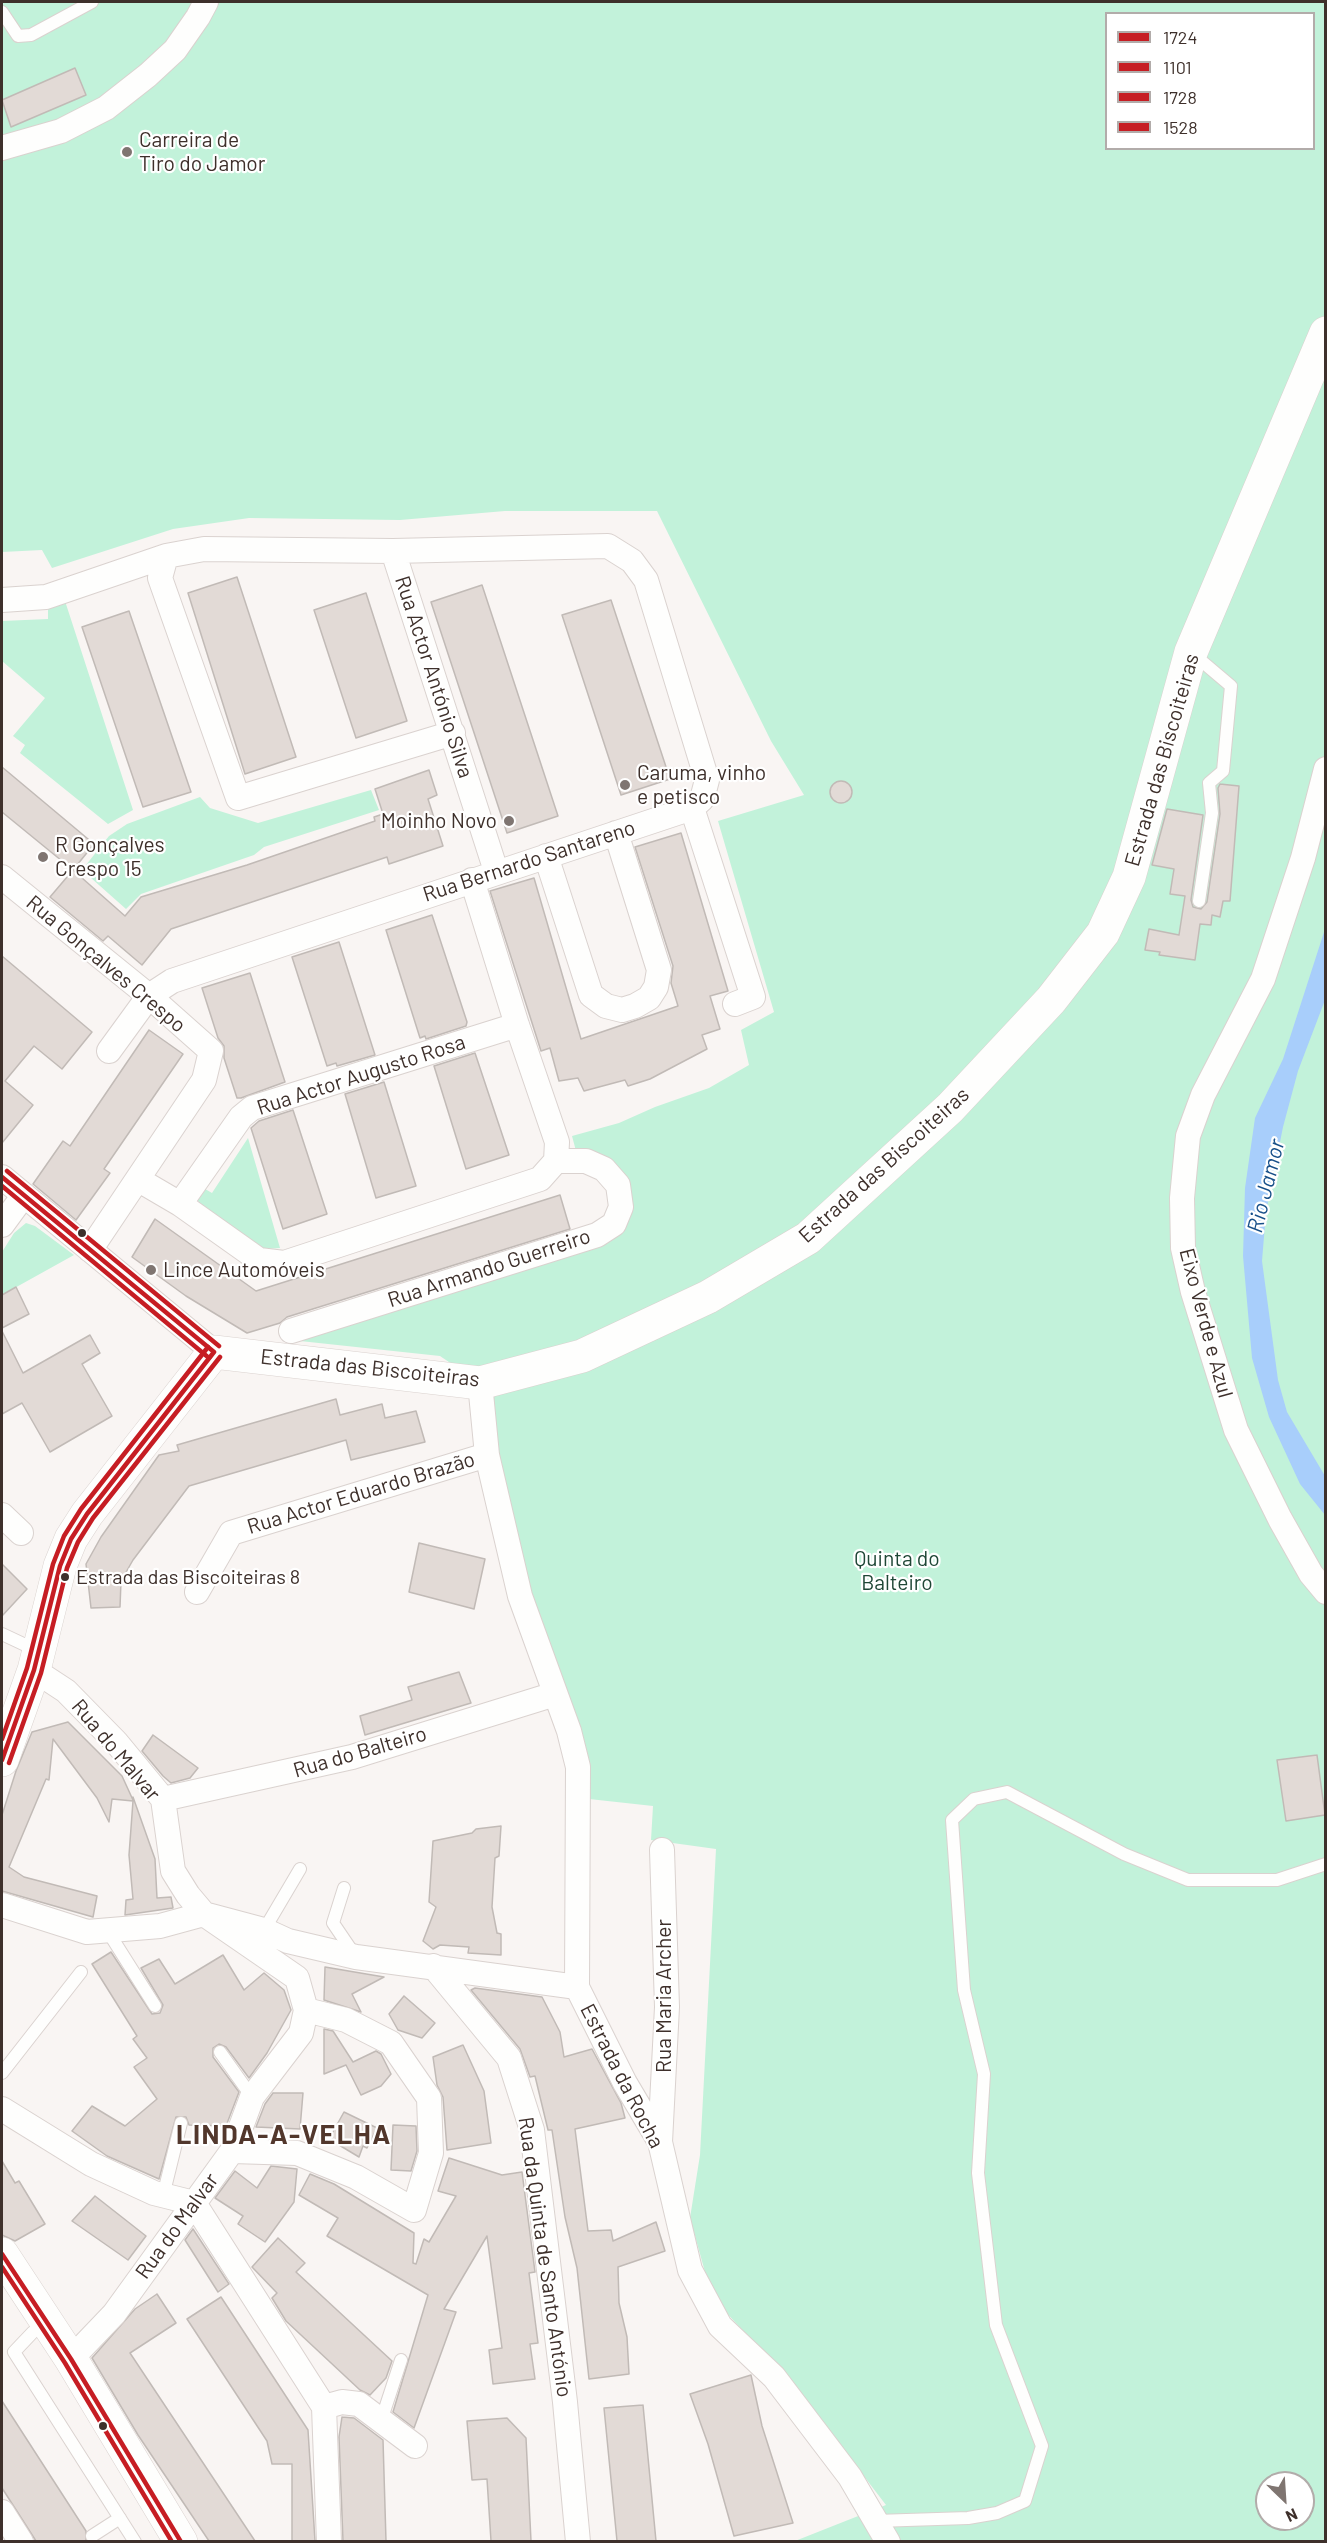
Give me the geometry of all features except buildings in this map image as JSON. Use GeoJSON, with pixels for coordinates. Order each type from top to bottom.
{"type":"FeatureCollection","features":[{"type":"Feature","properties":{"kind":"street"},"geometry":{"type":"LineString","coordinates":[[2,148],[60,131],[106,108],[175,50],[206,2]]}},
{"type":"Feature","properties":{"kind":"street","name":"Estrada das Biscoiteiras"},"geometry":{"type":"LineString","coordinates":[[214,1352],[480,1383],[582,1356],[708,1297],[808,1238],[950,1108],[1051,1000],[1103,933],[1129,877],[1191,652],[1326,333]]}},
{"type":"Feature","properties":{"kind":"street"},"geometry":{"type":"LineString","coordinates":[[2,600],[46,597],[166,556],[204,549],[393,551],[608,546],[632,561],[646,580],[707,780],[702,799],[692,808],[753,997],[735,1004]]}},
{"type":"Feature","properties":{"kind":"street","name":"Rua Actor António Silva"},"geometry":{"type":"LineString","coordinates":[[393,551],[496,871]]}},
{"type":"Feature","properties":{"kind":"street"},"geometry":{"type":"LineString","coordinates":[[166,556],[160,578],[238,798],[453,733]]}},
{"type":"Feature","properties":{"kind":"street","name":"Eixo Verde e Azul"},"geometry":{"type":"LineString","coordinates":[[1326,769],[1303,858],[1263,979],[1203,1095],[1188,1136],[1182,1198],[1183,1248],[1193,1292],[1236,1430],[1280,1519],[1311,1574],[1326,1592]]}},
{"type":"Feature","properties":{"kind":"street","name":"Rua Bernardo Santareno"},"geometry":{"type":"LineString","coordinates":[[149,996],[172,981],[496,871],[692,808]]}},
{"type":"Feature","properties":{"kind":"street"},"geometry":{"type":"LineString","coordinates":[[546,856],[591,995],[606,1006],[622,1010],[635,1006],[649,998],[656,987],[659,970],[616,833]]}},
{"type":"Feature","properties":{"kind":"street","name":"Rua Gonçalves Crespo"},"geometry":{"type":"LineString","coordinates":[[2,877],[149,996],[211,1051],[204,1080],[139,1180]]}},
{"type":"Feature","properties":{"kind":"street"},"geometry":{"type":"LineString","coordinates":[[90,1250],[139,1180],[180,1204],[259,1260],[284,1263],[540,1179],[556,1161],[557,1142],[517,1025],[472,880]]}},
{"type":"Feature","properties":{"kind":"street"},"geometry":{"type":"LineString","coordinates":[[109,1052],[149,996]]}},
{"type":"Feature","properties":{"kind":"street","name":"Rua Actor Augusto Rosa"},"geometry":{"type":"LineString","coordinates":[[180,1204],[241,1117],[252,1108],[517,1025]]}},
{"type":"Feature","properties":{"kind":"street","name":"Rua Armando Guerreiro"},"geometry":{"type":"LineString","coordinates":[[291,1331],[597,1235],[614,1224],[621,1207],[618,1185],[604,1169],[586,1161],[556,1161]]}},
{"type":"Feature","properties":{"kind":"street"},"geometry":{"type":"LineString","coordinates":[[2,1177],[214,1352],[87,1514],[71,1539],[60,1566],[36,1660],[2,1760]]}},
{"type":"Feature","properties":{"kind":"street"},"geometry":{"type":"LineString","coordinates":[[2,1225],[24,1195]]}},
{"type":"Feature","properties":{"kind":"street"},"geometry":{"type":"LineString","coordinates":[[480,1383],[487,1455],[519,1596],[569,1731],[578,1767],[577,1988]]}},
{"type":"Feature","properties":{"kind":"street","name":"Rua Actor Eduardo Brazão"},"geometry":{"type":"LineString","coordinates":[[197,1592],[231,1533],[487,1455]]}},
{"type":"Feature","properties":{"kind":"street"},"geometry":{"type":"LineString","coordinates":[[2,1515],[21,1533]]}},
{"type":"Feature","properties":{"kind":"street","name":"Rua do Malvar"},"geometry":{"type":"LineString","coordinates":[[36,1660],[116,1742],[163,1799],[173,1871],[204,1914],[297,1978],[306,2010],[301,2033],[252,2097],[232,2151],[114,2314],[64,2364]]}},
{"type":"Feature","properties":{"kind":"street","name":"Rua do Balteiro"},"geometry":{"type":"LineString","coordinates":[[163,1799],[352,1757],[555,1694]]}},
{"type":"Feature","properties":{"kind":"street","name":"Rua Maria Archer"},"geometry":{"type":"LineString","coordinates":[[660,2142],[667,2007],[662,1850]]}},
{"type":"Feature","properties":{"kind":"street"},"geometry":{"type":"LineString","coordinates":[[2,1905],[87,1932],[160,1926],[204,1914]]}},
{"type":"Feature","properties":{"kind":"street","name":"Estrada da Rocha"},"geometry":{"type":"LineString","coordinates":[[204,1914],[264,1930],[288,1941],[356,1957],[577,1988],[625,2083],[660,2142],[690,2270],[720,2326],[774,2377],[850,2476],[882,2531]]}},
{"type":"Feature","properties":{"kind":"street","name":"Rua da Quinta de Santo António"},"geometry":{"type":"LineString","coordinates":[[433,1966],[509,2058],[532,2130],[565,2402],[578,2541]]}},
{"type":"Feature","properties":{"kind":"street"},"geometry":{"type":"LineString","coordinates":[[232,2151],[297,2153],[356,2177],[414,2210],[431,2153],[429,2098],[391,2043],[346,2020],[306,2010]]}},
{"type":"Feature","properties":{"kind":"street"},"geometry":{"type":"LineString","coordinates":[[2,2109],[91,2164],[163,2196],[194,2204],[324,2407],[329,2541]]}},
{"type":"Feature","properties":{"kind":"street"},"geometry":{"type":"LineString","coordinates":[[2,2254],[64,2364],[178,2536]]}},
{"type":"Feature","properties":{"kind":"street"},"geometry":{"type":"LineString","coordinates":[[2,2287],[33,2332],[64,2364]]}},
{"type":"Feature","properties":{"kind":"street"},"geometry":{"type":"LineString","coordinates":[[324,2407],[342,2402],[359,2404],[414,2446]]}},
{"type":"Feature","properties":{"kind":"street"},"geometry":{"type":"LineString","coordinates":[[2,2512],[21,2541]]}},
{"type":"Feature","properties":{"kind":"lane"},"geometry":{"type":"LineString","coordinates":[[2,12],[18,36],[31,35],[92,2]]}},
{"type":"Feature","properties":{"kind":"lane"},"geometry":{"type":"LineString","coordinates":[[1191,652],[1231,686],[1223,771],[1209,783],[1212,813],[1199,901]]}},
{"type":"Feature","properties":{"kind":"lane"},"geometry":{"type":"LineString","coordinates":[[2,1634],[36,1660]]}},
{"type":"Feature","properties":{"kind":"lane"},"geometry":{"type":"LineString","coordinates":[[882,2531],[998,2513],[1024,2501],[1042,2446],[996,2325],[978,2173],[984,2074],[964,1990],[952,1820],[974,1799],[1006,1792],[1124,1854],[1188,1880],[1277,1880],[1326,1864]]}},
{"type":"Feature","properties":{"kind":"lane"},"geometry":{"type":"LineString","coordinates":[[264,1930],[300,1869]]}},
{"type":"Feature","properties":{"kind":"lane"},"geometry":{"type":"LineString","coordinates":[[345,1888],[333,1923],[356,1957]]}},
{"type":"Feature","properties":{"kind":"lane"},"geometry":{"type":"LineString","coordinates":[[107,1930],[155,2006]]}},
{"type":"Feature","properties":{"kind":"lane"},"geometry":{"type":"LineString","coordinates":[[2,2073],[81,1972]]}},
{"type":"Feature","properties":{"kind":"lane"},"geometry":{"type":"LineString","coordinates":[[220,2052],[252,2097]]}},
{"type":"Feature","properties":{"kind":"lane"},"geometry":{"type":"LineString","coordinates":[[163,2196],[182,2123]]}},
{"type":"Feature","properties":{"kind":"lane"},"geometry":{"type":"LineString","coordinates":[[33,2332],[14,2352],[135,2541]]}},
{"type":"Feature","properties":{"kind":"lane"},"geometry":{"type":"LineString","coordinates":[[381,2421],[401,2360]]}},
{"type":"Feature","properties":{"kind":"lane"},"geometry":{"type":"LineString","coordinates":[[92,2536],[120,2518]]}},
{"type":"Feature","properties":{"kind":"green space","name":"Quinta do Balteiro"},"geometry":{"type":"Polygon","coordinates":[[[2,2],[1325,2],[1325,2541],[795,2541],[886,2505],[800,2393],[712,2297],[690,2218],[700,2155],[716,1849],[651,1840],[653,1806],[580,1798],[535,1641],[480,1383],[440,1356],[300,1341],[576,1251],[628,1209],[576,1151],[572,1136],[619,1123],[655,1107],[709,1088],[749,1065],[741,1030],[774,1012],[718,821],[804,795],[771,741],[657,511],[505,511],[400,520],[249,518],[173,529],[52,568],[42,550],[2,552],[2,2]]]}},
{"type":"Feature","properties":{"kind":"green space"},"geometry":{"type":"Polygon","coordinates":[[[65,601],[133,810],[108,824],[20,753],[25,745],[13,736],[45,698],[2,661],[2,621],[48,619],[48,606],[65,601]]]}},
{"type":"Feature","properties":{"kind":"green space"},"geometry":{"type":"Polygon","coordinates":[[[371,790],[379,810],[264,847],[254,855],[141,894],[126,909],[82,870],[109,836],[127,824],[200,797],[210,808],[258,823],[371,790]]]}},
{"type":"Feature","properties":{"kind":"green space"},"geometry":{"type":"Polygon","coordinates":[[[248,1138],[280,1248],[265,1249],[201,1206],[197,1199],[200,1186],[212,1193],[248,1138]]]}},
{"type":"Feature","properties":{"kind":"green space"},"geometry":{"type":"Polygon","coordinates":[[[26,1223],[35,1226],[74,1255],[2,1295],[2,1252],[14,1233],[26,1223]]]}},
{"type":"Feature","properties":{"kind":"water","name":"Rio Jamor"},"geometry":{"type":"Polygon","coordinates":[[[1325,929],[1325,1000],[1298,1071],[1283,1127],[1266,1212],[1262,1261],[1278,1380],[1287,1412],[1325,1476],[1325,1515],[1300,1484],[1269,1417],[1252,1358],[1243,1256],[1245,1188],[1255,1118],[1283,1059],[1325,929]]]}},
{"type":"Feature","properties":{"kind":"transit line","name":"1728"},"geometry":{"type":"LineString","coordinates":[[7,1171],[219,1346]]}},
{"type":"Feature","properties":{"kind":"transit line","name":"1724"},"geometry":{"type":"LineString","coordinates":[[2,1177],[214,1352]]}},
{"type":"Feature","properties":{"kind":"transit line","name":"1101"},"geometry":{"type":"LineString","coordinates":[[2,1186],[209,1358]]}},
{"type":"Feature","properties":{"kind":"transit line","name":"1728"},"geometry":{"type":"LineString","coordinates":[[2,1739],[27,1668],[53,1564],[64,1536],[81,1509],[208,1347]]}},
{"type":"Feature","properties":{"kind":"transit line","name":"1724"},"geometry":{"type":"LineString","coordinates":[[2,1760],[34,1670],[60,1566],[71,1539],[87,1514],[214,1352]]}},
{"type":"Feature","properties":{"kind":"transit line","name":"1101"},"geometry":{"type":"LineString","coordinates":[[9,1763],[41,1673],[67,1568],[78,1542],[93,1518],[220,1357]]}},
{"type":"Feature","properties":{"kind":"transit line","name":"1528"},"geometry":{"type":"LineString","coordinates":[[2,2254],[71,2359],[181,2542]]}},
{"type":"Feature","properties":{"kind":"transit line","name":"1101"},"geometry":{"type":"LineString","coordinates":[[2,2267],[65,2363],[172,2542]]}},
{"type":"Feature","properties":{"kind":"place","name":"Carreira de Tiro do Jamor"},"geometry":{"type":"Point","coordinates":[127,152]}},
{"type":"Feature","properties":{"kind":"place","name":"Caruma, vinho e petisco"},"geometry":{"type":"Point","coordinates":[625,785]}},
{"type":"Feature","properties":{"kind":"place","name":"Moinho Novo"},"geometry":{"type":"Point","coordinates":[509,821]}},
{"type":"Feature","properties":{"kind":"place","name":"R Gonçalves Crespo 15"},"geometry":{"type":"Point","coordinates":[43,857]}},
{"type":"Feature","properties":{"kind":"place","name":"Lince Automóveis"},"geometry":{"type":"Point","coordinates":[151,1270]}},
{"type":"Feature","properties":{"kind":"place","name":"Estrada das Biscoiteiras 8"},"geometry":{"type":"Point","coordinates":[65,1577]}},
{"type":"Feature","properties":{"kind":"district","name":"LINDA-A-VELHA"},"geometry":{"type":"Point","coordinates":[284,2135]}}]}
